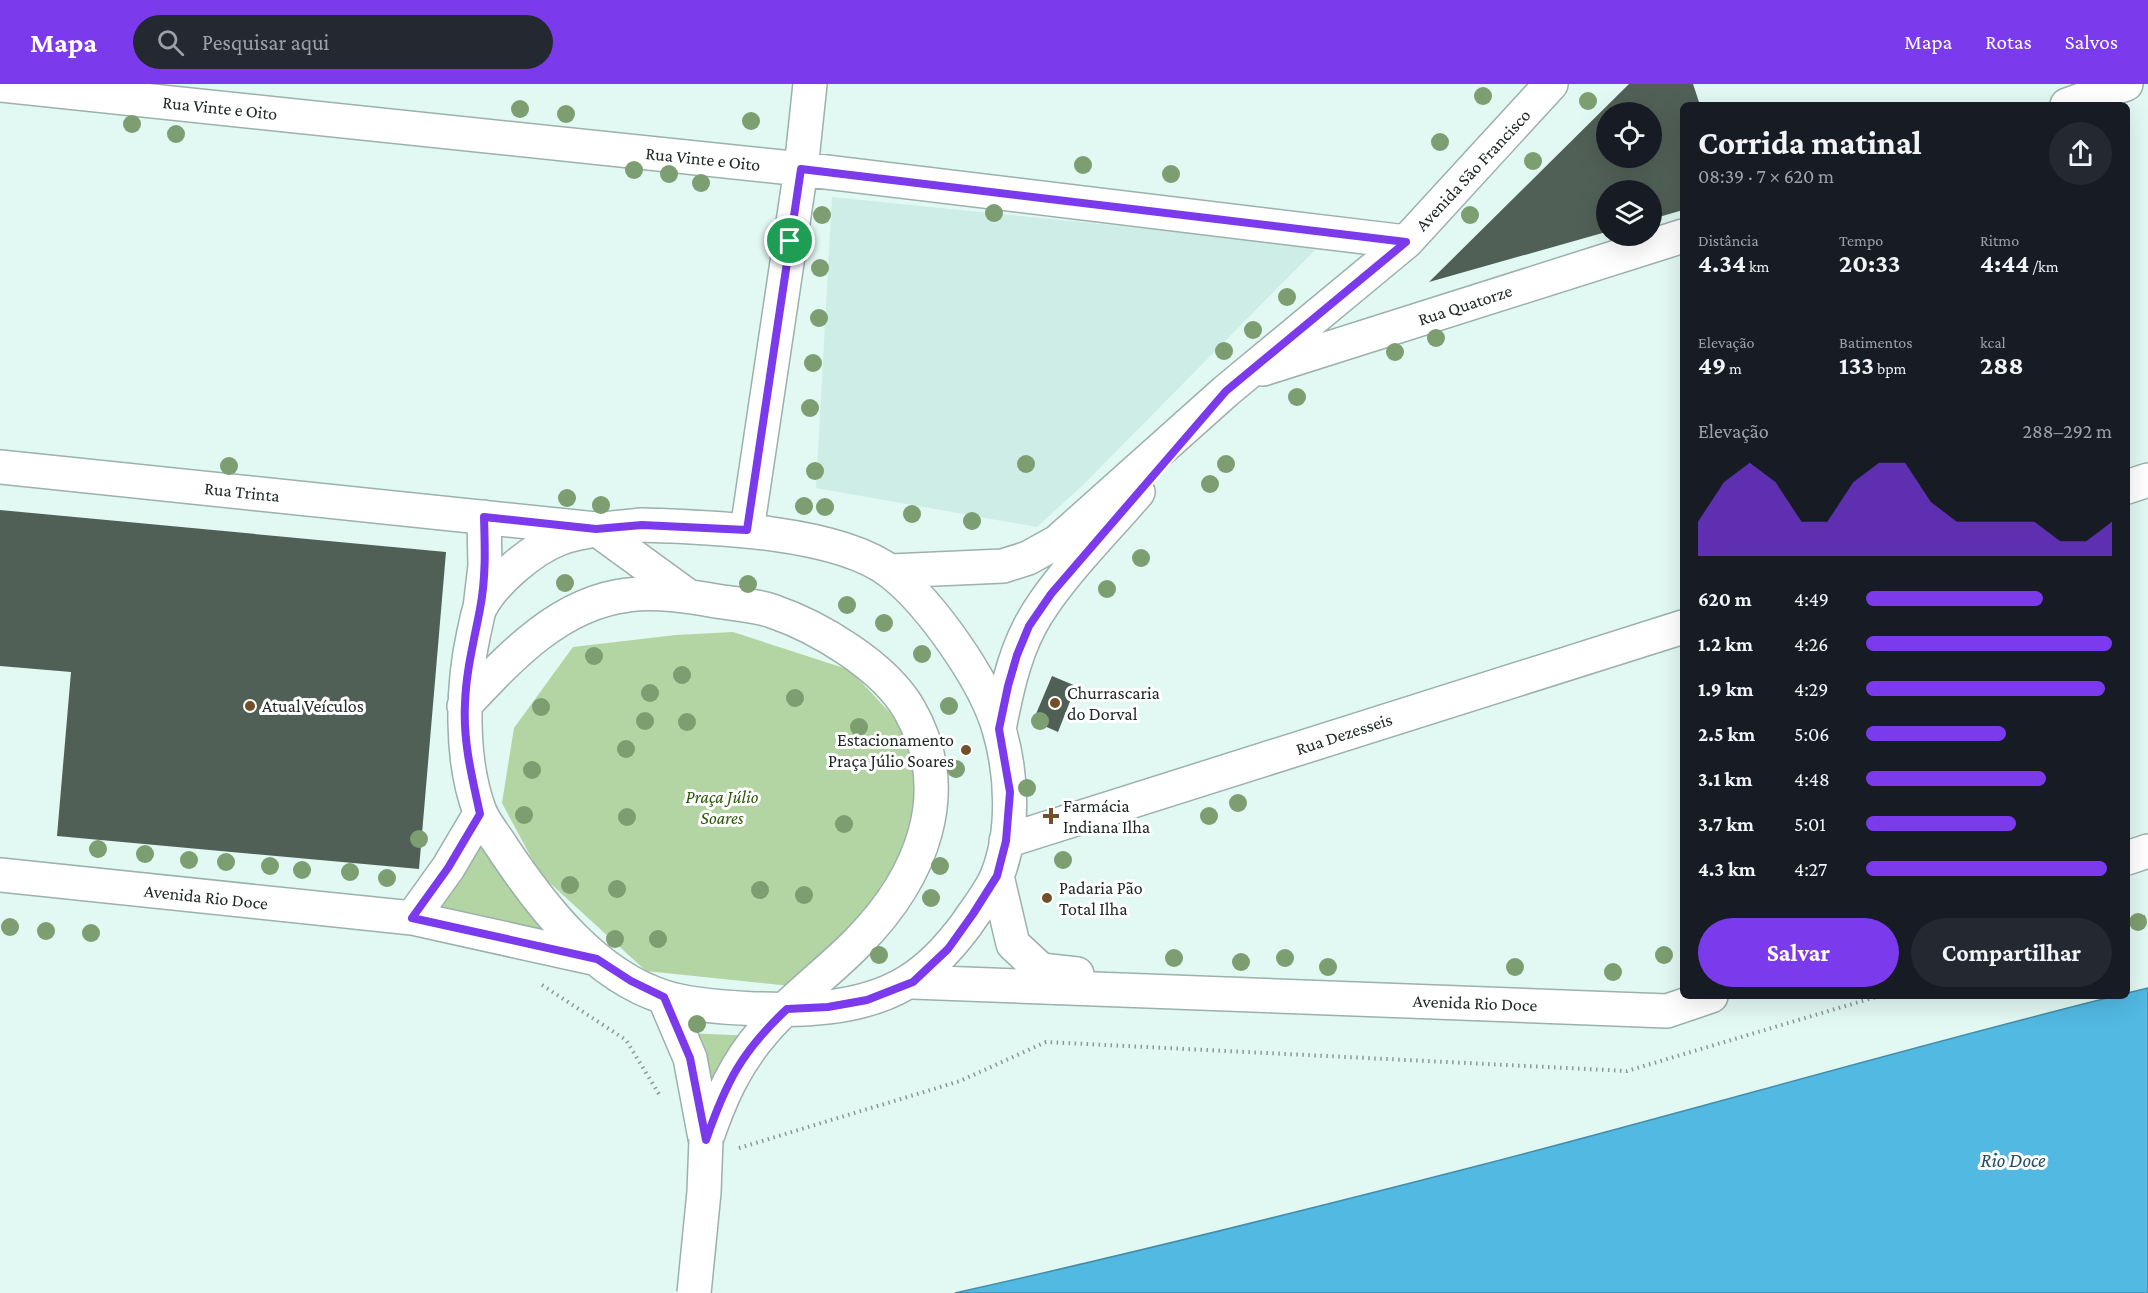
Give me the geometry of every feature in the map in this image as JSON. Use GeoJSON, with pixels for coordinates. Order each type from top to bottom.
{"type":"FeatureCollection","features":[{"type":"Feature","properties":{"kind":"street"},"geometry":{"type":"LineString","coordinates":[[747,530],[801,169],[810,84]]}},
{"type":"Feature","properties":{"kind":"street","name":"Avenida São Francisco"},"geometry":{"type":"LineString","coordinates":[[891,571],[1003,566],[1028,558],[1057,542],[1236,382],[1406,242],[1551,84]]}},
{"type":"Feature","properties":{"kind":"street"},"geometry":{"type":"LineString","coordinates":[[2075,102],[2126,84]]}},
{"type":"Feature","properties":{"kind":"street","name":"Rua Vinte e Oito"},"geometry":{"type":"LineString","coordinates":[[0,85],[801,169],[1406,242]]}},
{"type":"Feature","properties":{"kind":"street","name":"Rua Quatorze"},"geometry":{"type":"LineString","coordinates":[[1236,382],[1680,237]]}},
{"type":"Feature","properties":{"kind":"street","name":"Avenida São Francisco"},"geometry":{"type":"LineString","coordinates":[[999,729],[1017,655],[1035,618],[1051,594],[1236,382]]}},
{"type":"Feature","properties":{"kind":"street","name":"Rua Trinta"},"geometry":{"type":"LineString","coordinates":[[0,467],[596,529]]}},
{"type":"Feature","properties":{"kind":"street"},"geometry":{"type":"LineString","coordinates":[[2130,486],[2148,480]]}},
{"type":"Feature","properties":{"kind":"street"},"geometry":{"type":"LineString","coordinates":[[480,608],[508,574],[529,555],[560,539],[596,529],[642,525],[747,530],[844,548],[891,571],[939,621],[985,695],[999,729],[1010,792],[1006,841],[997,876],[948,949],[913,982],[867,1000],[828,1007],[787,1009],[704,1004],[664,997],[631,981],[597,959],[560,923],[523,878],[480,814],[467,755],[464,706],[468,659],[480,608],[485,566],[484,517]]}},
{"type":"Feature","properties":{"kind":"street"},"geometry":{"type":"LineString","coordinates":[[596,529],[688,596]]}},
{"type":"Feature","properties":{"kind":"street"},"geometry":{"type":"LineString","coordinates":[[464,706],[514,653],[554,624],[590,604],[629,595],[688,596],[771,611],[824,634],[898,689],[919,726],[930,757],[931,802],[925,838],[905,883],[883,915],[858,943],[765,1029],[731,1074],[705,1146]]}},
{"type":"Feature","properties":{"kind":"street","name":"Rua Dezesseis"},"geometry":{"type":"LineString","coordinates":[[1006,841],[1680,628]]}},
{"type":"Feature","properties":{"kind":"street"},"geometry":{"type":"LineString","coordinates":[[412,918],[448,868],[480,814]]}},
{"type":"Feature","properties":{"kind":"street"},"geometry":{"type":"LineString","coordinates":[[2130,857],[2148,851]]}},
{"type":"Feature","properties":{"kind":"street","name":"Avenida Rio Doce"},"geometry":{"type":"LineString","coordinates":[[0,875],[412,918],[597,959]]}},
{"type":"Feature","properties":{"kind":"street","name":"Avenida Rio Doce"},"geometry":{"type":"LineString","coordinates":[[997,876],[1013,944],[1041,970],[1236,994]]}},
{"type":"Feature","properties":{"kind":"street","name":"Avenida Rio Doce"},"geometry":{"type":"LineString","coordinates":[[913,982],[1667,1011],[1702,999]]}},
{"type":"Feature","properties":{"kind":"street"},"geometry":{"type":"LineString","coordinates":[[664,997],[690,1058],[705,1146],[704,1192],[694,1293]]}},
{"type":"Feature","properties":{"kind":"path"},"geometry":{"type":"LineString","coordinates":[[2130,921],[2148,916]]}},
{"type":"Feature","properties":{"kind":"path"},"geometry":{"type":"LineString","coordinates":[[548,987],[626,1040],[654,1083],[663,1102]]}},
{"type":"Feature","properties":{"kind":"path"},"geometry":{"type":"LineString","coordinates":[[705,1146],[747,1147],[960,1081],[1046,1042],[1627,1071],[1869,999]]}},
{"type":"Feature","properties":{"kind":"shaded area"},"geometry":{"type":"Polygon","coordinates":[[[832,197],[1319,246],[1083,485],[1037,527],[816,488],[832,197]]]}},
{"type":"Feature","properties":{"kind":"green space","name":"Praça Júlio Soares"},"geometry":{"type":"Polygon","coordinates":[[[733,632],[850,670],[909,733],[918,817],[885,892],[800,987],[646,971],[540,874],[502,803],[514,728],[573,647],[676,635],[733,632]]]}},
{"type":"Feature","properties":{"kind":"green space"},"geometry":{"type":"Polygon","coordinates":[[[480,835],[564,942],[431,911],[480,835]]]}},
{"type":"Feature","properties":{"kind":"green space"},"geometry":{"type":"Polygon","coordinates":[[[686,1033],[755,1036],[706,1119],[686,1033]]]}},
{"type":"Feature","properties":{"kind":"water","name":"Rio Doce"},"geometry":{"type":"Polygon","coordinates":[[[2148,988],[2148,1293],[955,1293],[1415,1182],[2036,1016],[2103,999],[2130,999],[2130,992],[2148,988]]]}},
{"type":"Feature","properties":{"kind":"building"},"geometry":{"type":"Polygon","coordinates":[[[1629,84],[1693,84],[1699,102],[1680,102],[1680,211],[1662,216],[1662,180],[1596,180],[1596,235],[1429,282],[1596,117],[1596,168],[1662,168],[1662,102],[1611,102],[1629,84]]]}},
{"type":"Feature","properties":{"kind":"building","name":"Atual Veículos"},"geometry":{"type":"Polygon","coordinates":[[[0,510],[446,552],[419,869],[57,836],[71,672],[0,666],[0,510]]]}},
{"type":"Feature","properties":{"kind":"building","name":"Churrascaria do Dorval"},"geometry":{"type":"Polygon","coordinates":[[[1052,676],[1076,686],[1058,732],[1033,721],[1052,676]]]}},
{"type":"Feature","properties":{"kind":"place","name":"Churrascaria do Dorval"},"geometry":{"type":"Point","coordinates":[1055,703]}},
{"type":"Feature","properties":{"kind":"place","name":"Atual Veículos"},"geometry":{"type":"Point","coordinates":[250,706]}},
{"type":"Feature","properties":{"kind":"place","name":"Estacionamento Praça Júlio Soares"},"geometry":{"type":"Point","coordinates":[966,750]}},
{"type":"Feature","properties":{"kind":"place","name":"Farmácia Indiana Ilha"},"geometry":{"type":"Point","coordinates":[1051,816]}},
{"type":"Feature","properties":{"kind":"place","name":"Padaria Pão Total Ilha"},"geometry":{"type":"Point","coordinates":[1047,898]}},
{"type":"Feature","properties":{"kind":"route"},"geometry":{"type":"LineString","coordinates":[[801,169],[1406,242],[1226,391],[1051,594],[1029,626],[1017,655],[999,729],[1010,792],[1006,841],[997,876],[948,949],[913,982],[867,1000],[828,1007],[787,1009],[765,1029],[731,1074],[706,1140],[696,1079],[690,1058],[664,997],[631,981],[597,959],[412,918],[448,868],[480,814],[467,755],[464,706],[468,659],[480,608],[485,566],[484,517],[596,529],[642,525],[747,530],[790,241],[801,169]]}}]}
